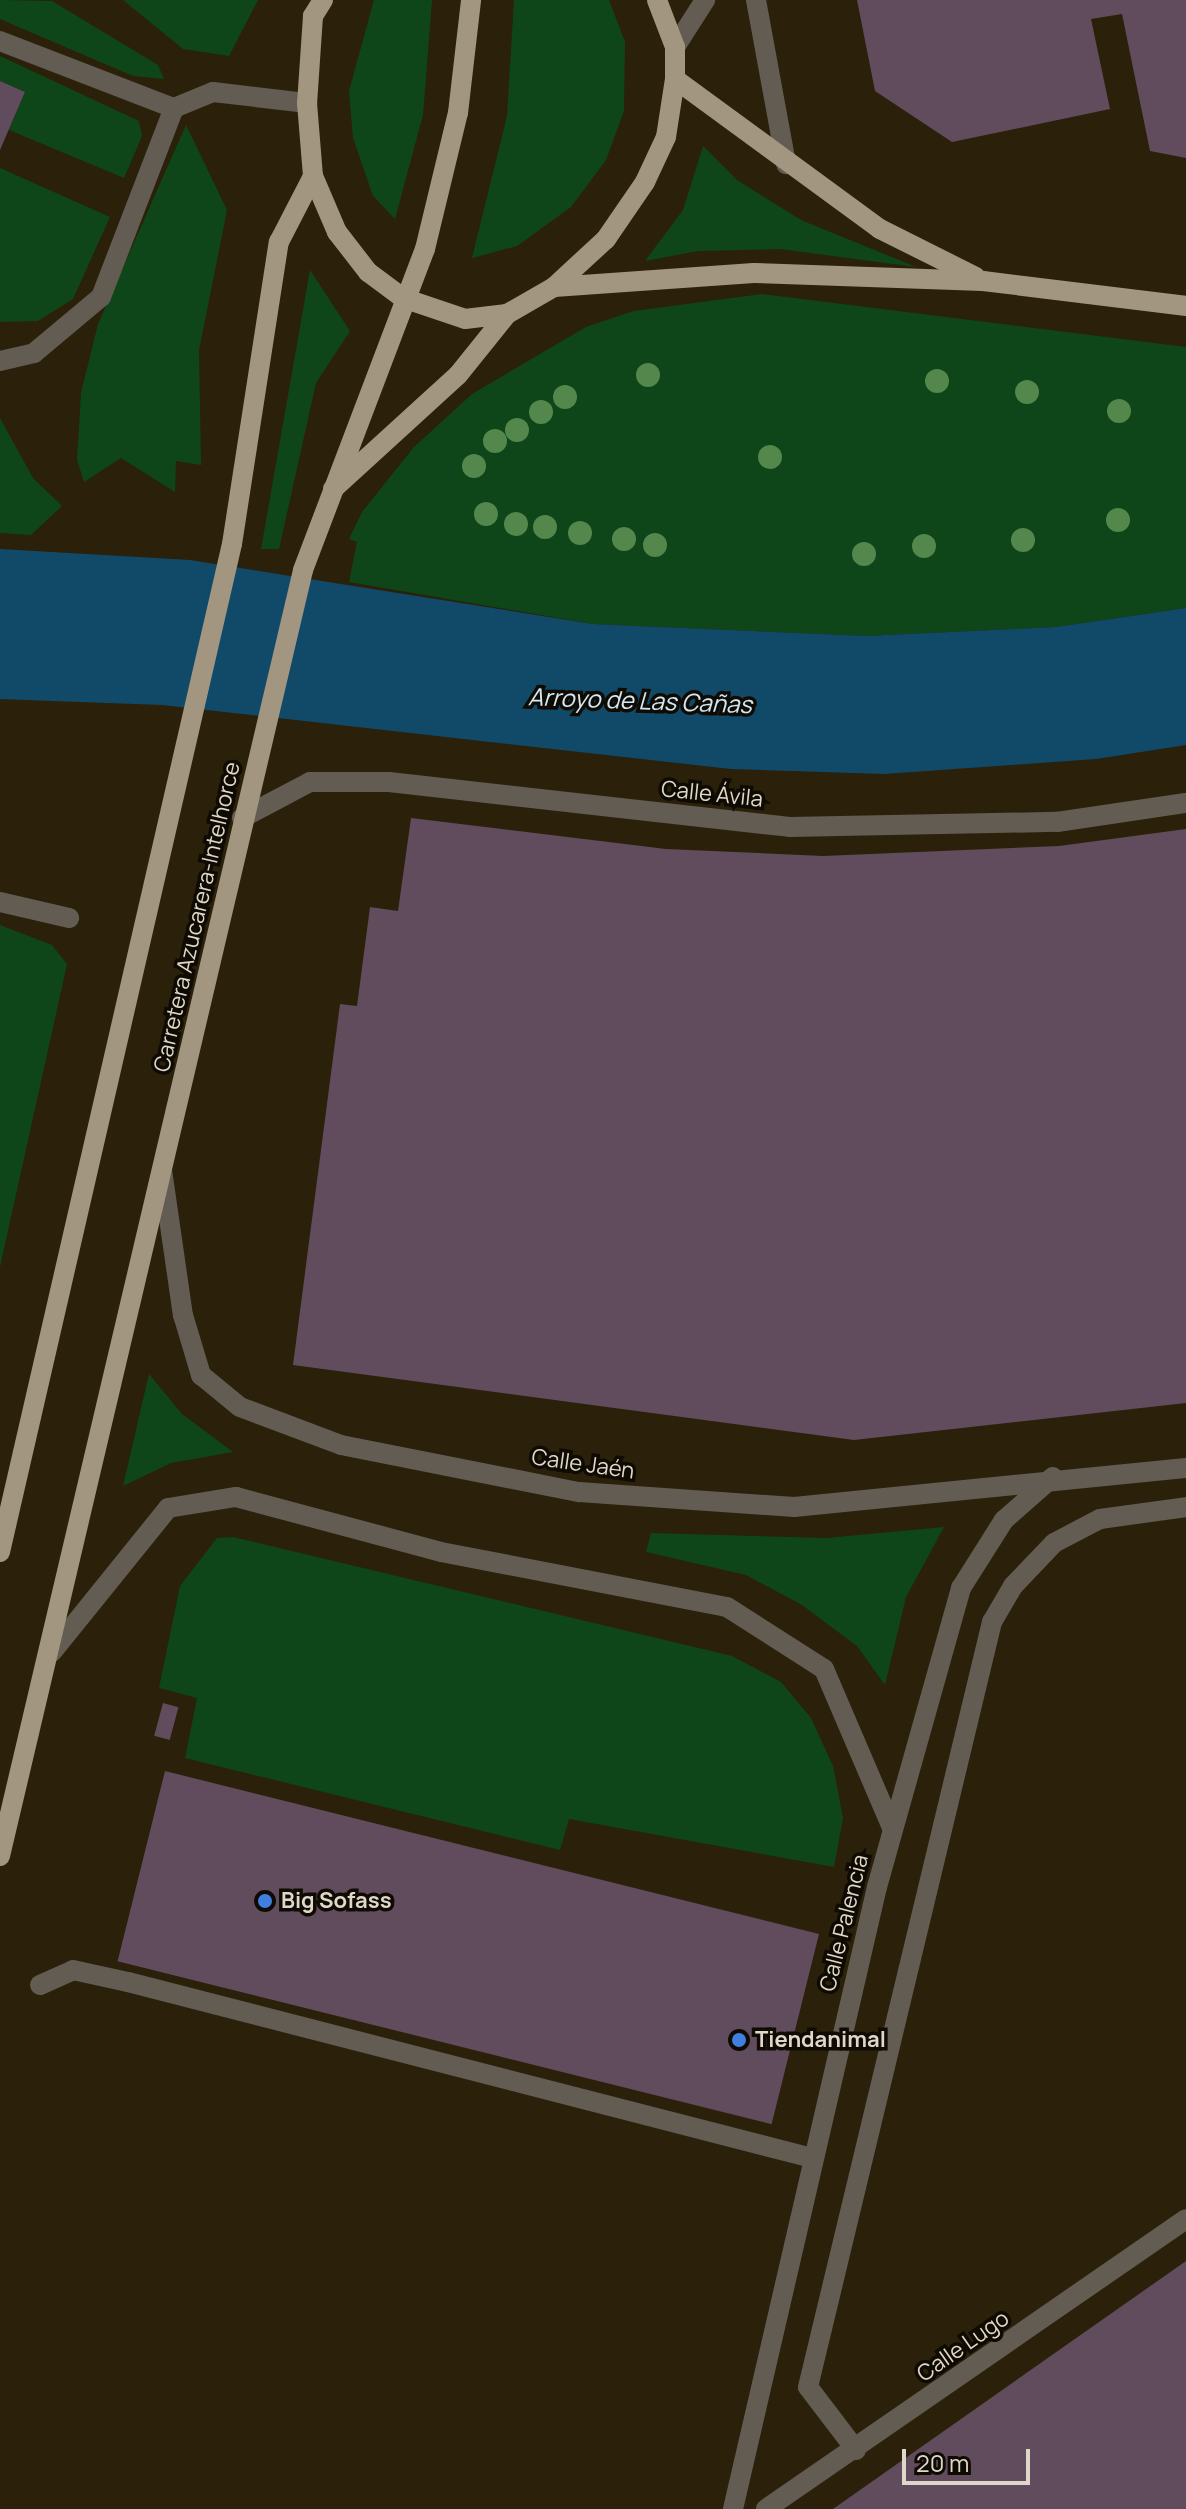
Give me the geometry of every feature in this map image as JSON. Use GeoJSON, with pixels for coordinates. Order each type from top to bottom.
{"type":"FeatureCollection","features":[{"type":"Feature","properties":{"kind":"main road","name":"Carretera Azucarera-Intelhorce"},"geometry":{"type":"LineString","coordinates":[[0,1856],[52,1652],[242,818],[266,734],[303,570],[403,298],[425,249],[458,113],[471,0]]}},
{"type":"Feature","properties":{"kind":"main road"},"geometry":{"type":"LineString","coordinates":[[331,491],[458,375],[507,314],[554,287],[606,239],[645,182],[666,137],[675,79],[675,47],[657,0]]}},
{"type":"Feature","properties":{"kind":"main road"},"geometry":{"type":"LineString","coordinates":[[316,5],[307,103],[313,176],[337,232],[368,272],[403,298],[465,319],[507,314]]}},
{"type":"Feature","properties":{"kind":"main road"},"geometry":{"type":"LineString","coordinates":[[675,79],[786,164],[880,229],[983,281]]}},
{"type":"Feature","properties":{"kind":"main road"},"geometry":{"type":"LineString","coordinates":[[0,1552],[232,544],[279,242],[313,176]]}},
{"type":"Feature","properties":{"kind":"main road"},"geometry":{"type":"LineString","coordinates":[[554,287],[754,273],[983,281],[1186,306]]}},
{"type":"Feature","properties":{"kind":"street"},"geometry":{"type":"LineString","coordinates":[[675,47],[705,0]]}},
{"type":"Feature","properties":{"kind":"street"},"geometry":{"type":"LineString","coordinates":[[756,0],[786,164]]}},
{"type":"Feature","properties":{"kind":"street"},"geometry":{"type":"LineString","coordinates":[[0,41],[174,108],[213,92],[307,103]]}},
{"type":"Feature","properties":{"kind":"street"},"geometry":{"type":"LineString","coordinates":[[0,361],[34,353],[101,297],[174,108]]}},
{"type":"Feature","properties":{"kind":"street","name":"Calle Ávila"},"geometry":{"type":"LineString","coordinates":[[242,818],[310,782],[389,782],[789,827],[1057,822],[1186,803]]}},
{"type":"Feature","properties":{"kind":"street"},"geometry":{"type":"LineString","coordinates":[[0,902],[69,918]]}},
{"type":"Feature","properties":{"kind":"street","name":"Calle Jaén"},"geometry":{"type":"LineString","coordinates":[[162,1170],[183,1315],[201,1375],[240,1407],[341,1445],[579,1492],[794,1507],[1053,1477],[1186,1468]]}},
{"type":"Feature","properties":{"kind":"street","name":"Calle Palencia"},"geometry":{"type":"LineString","coordinates":[[733,2509],[812,2158],[892,1828],[961,1588],[1004,1520],[1053,1477]]}},
{"type":"Feature","properties":{"kind":"street"},"geometry":{"type":"LineString","coordinates":[[52,1652],[168,1508],[236,1497],[441,1552],[727,1607],[824,1669],[892,1828]]}},
{"type":"Feature","properties":{"kind":"street"},"geometry":{"type":"LineString","coordinates":[[856,2450],[808,2387],[992,1622],[1013,1586],[1054,1543],[1100,1519],[1186,1507]]}},
{"type":"Feature","properties":{"kind":"street"},"geometry":{"type":"LineString","coordinates":[[40,1985],[73,1970],[114,1979],[812,2158]]}},
{"type":"Feature","properties":{"kind":"street","name":"Calle Lugo"},"geometry":{"type":"LineString","coordinates":[[766,2509],[856,2450],[1186,2219]]}},
{"type":"Feature","properties":{"kind":"green space"},"geometry":{"type":"Polygon","coordinates":[[[0,0],[52,1],[158,65],[164,79],[133,76],[0,19],[0,0]]]}},
{"type":"Feature","properties":{"kind":"green space"},"geometry":{"type":"Polygon","coordinates":[[[123,0],[258,0],[229,56],[183,49],[123,0]]]}},
{"type":"Feature","properties":{"kind":"green space"},"geometry":{"type":"Polygon","coordinates":[[[374,0],[432,0],[423,115],[395,219],[373,196],[353,138],[349,91],[374,0]]]}},
{"type":"Feature","properties":{"kind":"green space"},"geometry":{"type":"Polygon","coordinates":[[[514,0],[609,0],[625,42],[624,111],[606,160],[571,207],[517,246],[472,258],[507,116],[514,0]]]}},
{"type":"Feature","properties":{"kind":"green space"},"geometry":{"type":"Polygon","coordinates":[[[0,56],[139,121],[142,136],[124,178],[9,130],[25,92],[0,81],[0,56]]]}},
{"type":"Feature","properties":{"kind":"green space"},"geometry":{"type":"Polygon","coordinates":[[[186,125],[227,210],[199,350],[201,465],[176,461],[175,492],[121,458],[84,482],[77,460],[81,393],[98,324],[186,125]]]}},
{"type":"Feature","properties":{"kind":"green space"},"geometry":{"type":"Polygon","coordinates":[[[703,146],[737,180],[801,220],[916,267],[780,249],[698,251],[645,261],[683,210],[703,146]]]}},
{"type":"Feature","properties":{"kind":"green space"},"geometry":{"type":"Polygon","coordinates":[[[0,168],[110,217],[73,299],[38,321],[0,322],[0,168]]]}},
{"type":"Feature","properties":{"kind":"green space"},"geometry":{"type":"Polygon","coordinates":[[[310,270],[350,331],[316,383],[279,549],[261,549],[310,270]]]}},
{"type":"Feature","properties":{"kind":"green space"},"geometry":{"type":"Polygon","coordinates":[[[762,294],[1186,347],[1186,608],[1056,627],[866,636],[593,624],[349,582],[357,542],[349,539],[362,512],[414,447],[472,394],[586,327],[634,311],[762,294]]]}},
{"type":"Feature","properties":{"kind":"green space"},"geometry":{"type":"Polygon","coordinates":[[[0,418],[33,478],[62,506],[31,535],[0,533],[0,418]]]}},
{"type":"Feature","properties":{"kind":"green space"},"geometry":{"type":"Polygon","coordinates":[[[0,925],[52,945],[67,964],[0,1267],[0,925]]]}},
{"type":"Feature","properties":{"kind":"green space"},"geometry":{"type":"Polygon","coordinates":[[[149,1374],[182,1414],[233,1452],[171,1463],[123,1486],[149,1374]]]}},
{"type":"Feature","properties":{"kind":"green space"},"geometry":{"type":"Polygon","coordinates":[[[944,1527],[906,1597],[885,1685],[857,1646],[802,1605],[746,1575],[646,1552],[651,1533],[827,1538],[944,1527]]]}},
{"type":"Feature","properties":{"kind":"green space"},"geometry":{"type":"Polygon","coordinates":[[[233,1537],[732,1656],[781,1682],[811,1718],[833,1766],[843,1818],[834,1867],[569,1819],[560,1850],[185,1758],[197,1698],[159,1688],[180,1586],[217,1538],[233,1537]]]}},
{"type":"Feature","properties":{"kind":"water","name":"Arroyo de Las Cañas"},"geometry":{"type":"Polygon","coordinates":[[[0,549],[190,560],[593,624],[866,636],[1056,627],[1186,608],[1186,745],[1096,759],[884,774],[731,769],[162,705],[0,699],[0,549]]]}},
{"type":"Feature","properties":{"kind":"building"},"geometry":{"type":"Polygon","coordinates":[[[857,0],[1186,0],[1186,158],[1150,151],[1122,14],[1091,19],[1110,109],[952,142],[875,91],[857,0]]]}},
{"type":"Feature","properties":{"kind":"building"},"geometry":{"type":"Polygon","coordinates":[[[0,81],[25,92],[0,150],[0,81]]]}},
{"type":"Feature","properties":{"kind":"building"},"geometry":{"type":"Polygon","coordinates":[[[411,818],[666,849],[823,856],[1059,846],[1186,829],[1186,1403],[854,1440],[293,1365],[340,1004],[357,1006],[370,907],[398,911],[411,818]]]}},
{"type":"Feature","properties":{"kind":"building"},"geometry":{"type":"Polygon","coordinates":[[[163,1703],[178,1707],[170,1740],[154,1736],[163,1703]]]}},
{"type":"Feature","properties":{"kind":"building"},"geometry":{"type":"Polygon","coordinates":[[[165,1771],[819,1934],[772,2124],[118,1961],[165,1771]]]}},
{"type":"Feature","properties":{"kind":"building"},"geometry":{"type":"Polygon","coordinates":[[[1186,2261],[1186,2509],[833,2509],[998,2393],[1186,2261]]]}},
{"type":"Feature","properties":{"kind":"place","name":"Big Sofass"},"geometry":{"type":"Point","coordinates":[265,1901]}},
{"type":"Feature","properties":{"kind":"place","name":"Tiendanimal"},"geometry":{"type":"Point","coordinates":[739,2040]}}]}
